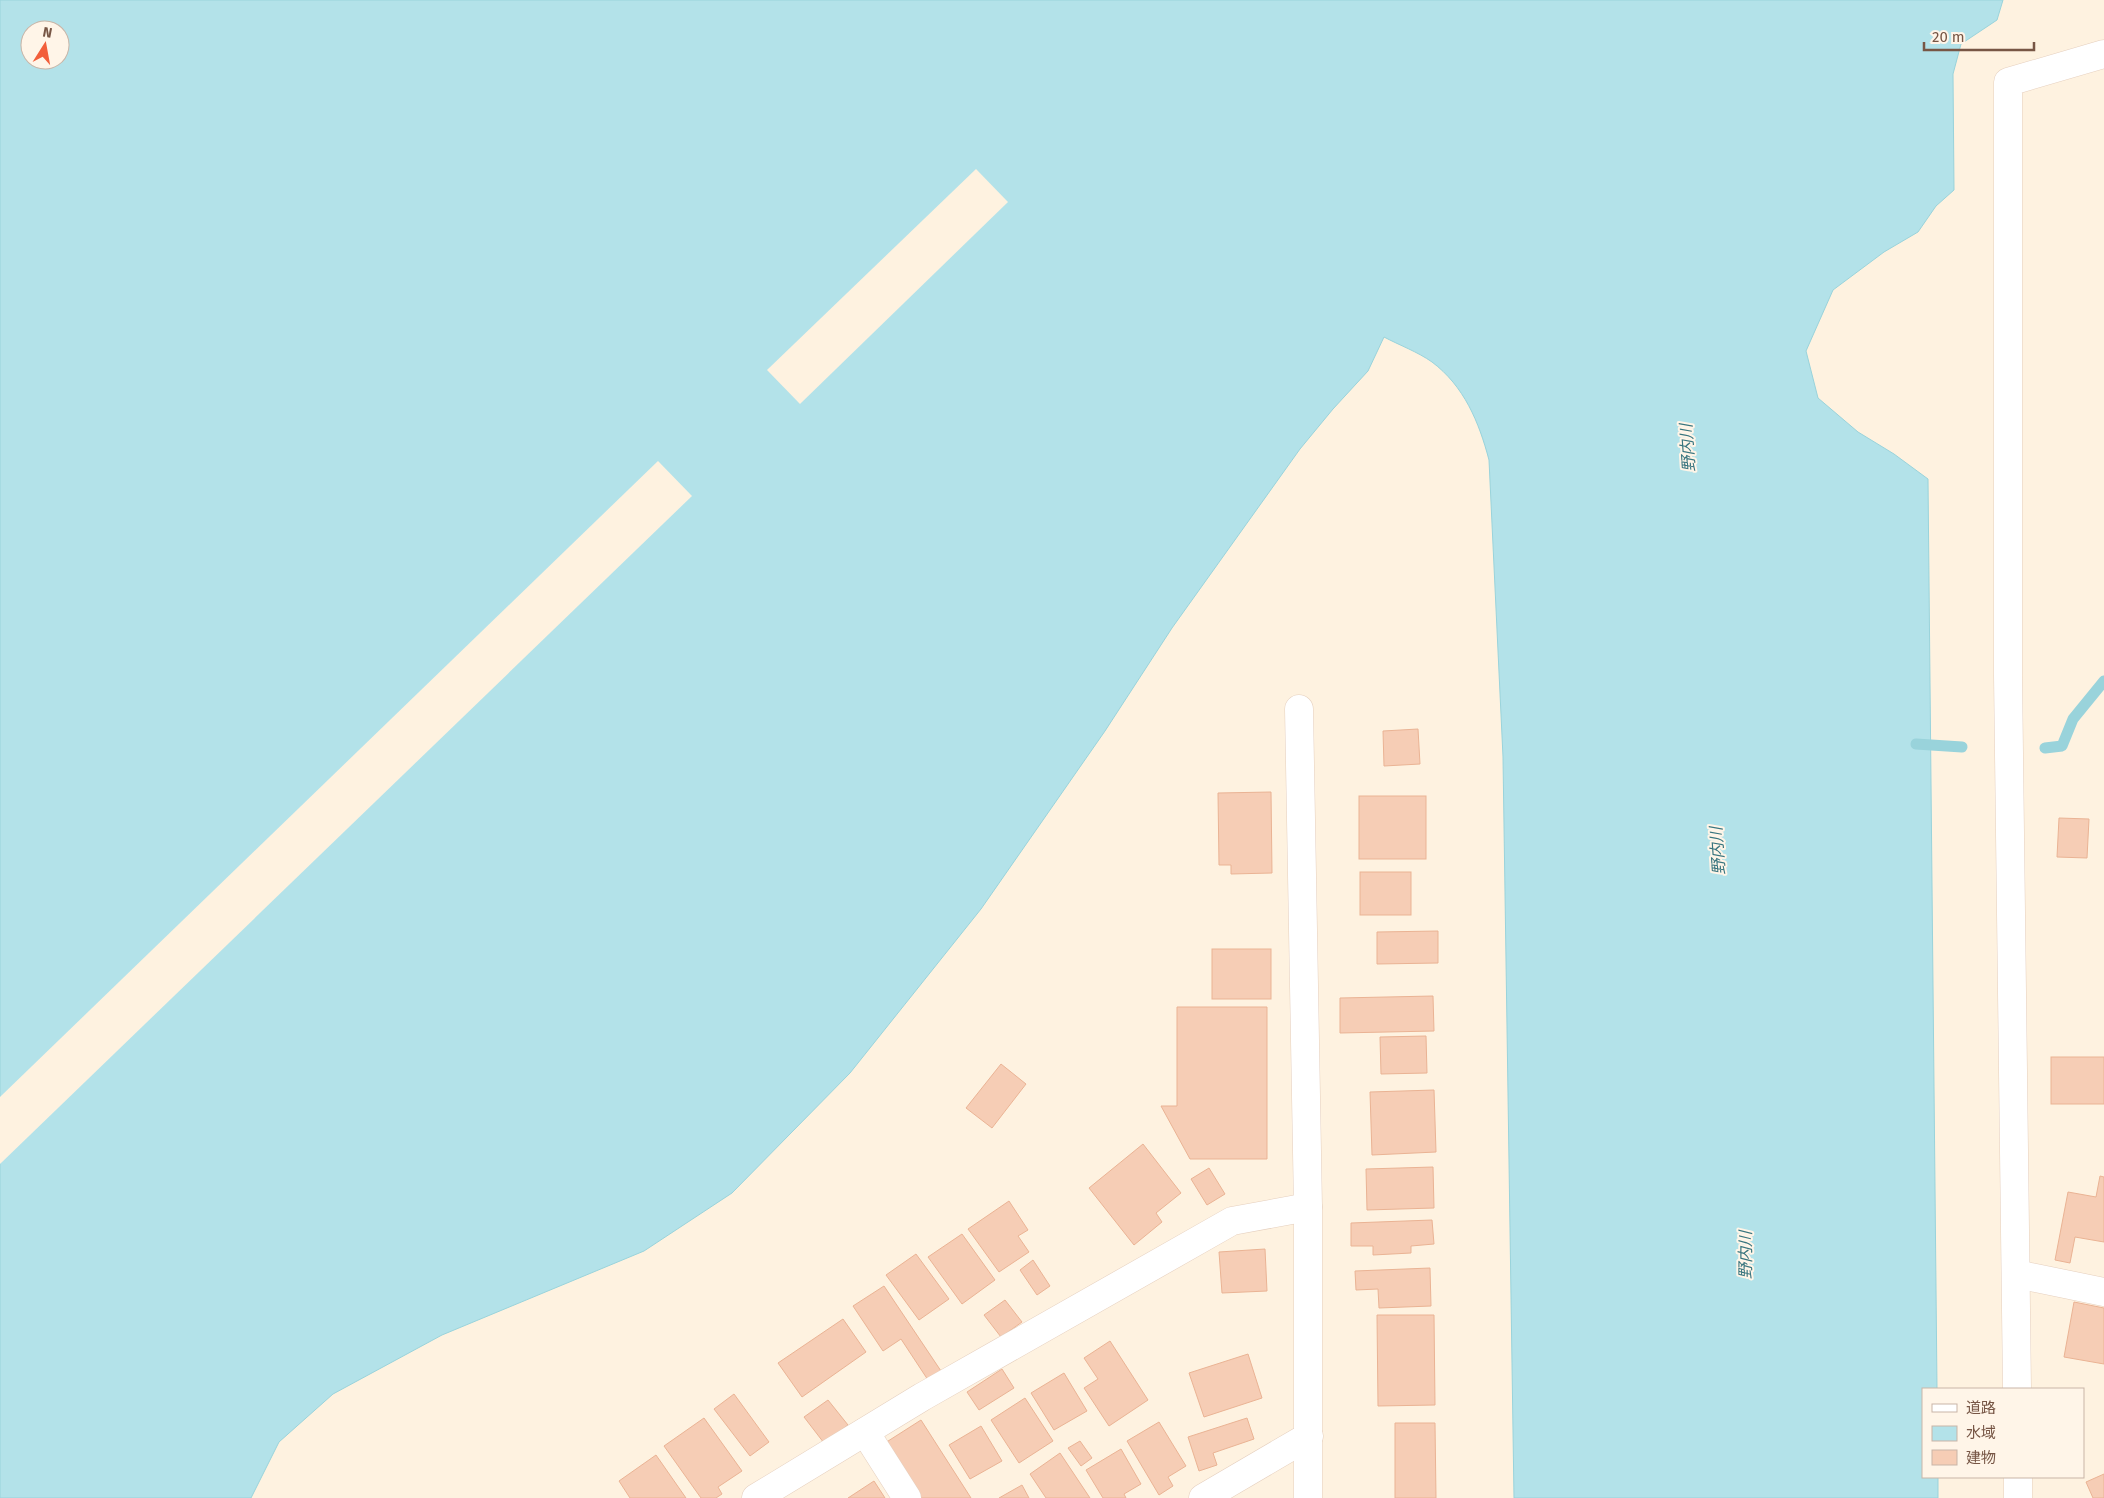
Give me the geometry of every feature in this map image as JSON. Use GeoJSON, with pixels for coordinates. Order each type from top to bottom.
{"type":"FeatureCollection","features":[{"type":"Feature","properties":{"kind":"street"},"geometry":{"type":"LineString","coordinates":[[2017,1388],[2008,675],[2008,82],[2104,54]]}},
{"type":"Feature","properties":{"kind":"street"},"geometry":{"type":"LineString","coordinates":[[1299,709],[1308,1207],[1308,1498]]}},
{"type":"Feature","properties":{"kind":"street"},"geometry":{"type":"LineString","coordinates":[[756,1498],[922,1397],[1232,1222],[1308,1207]]}},
{"type":"Feature","properties":{"kind":"street"},"geometry":{"type":"LineString","coordinates":[[2016,1274],[2104,1292]]}},
{"type":"Feature","properties":{"kind":"street"},"geometry":{"type":"LineString","coordinates":[[865,1432],[907,1498]]}},
{"type":"Feature","properties":{"kind":"street"},"geometry":{"type":"LineString","coordinates":[[1203,1498],[1309,1436]]}},
{"type":"Feature","properties":{"kind":"street"},"geometry":{"type":"LineString","coordinates":[[2018,1478],[2019,1498]]}},
{"type":"Feature","properties":{"kind":"water","name":"野内川"},"geometry":{"type":"Polygon","coordinates":[[[0,0],[2003,0],[1997,20],[1961,44],[1953,74],[1954,190],[1936,206],[1918,232],[1884,252],[1833,290],[1806,351],[1818,398],[1858,432],[1894,454],[1928,479],[1937,1388],[1922,1388],[1922,1478],[1938,1478],[1938,1498],[1514,1498],[1503,757],[1489,460],[1469,406],[1453,382],[1427,358],[1384,337],[1368,371],[1300,449],[1172,628],[1105,731],[981,909],[850,1073],[732,1193],[644,1251],[442,1335],[333,1394],[279,1442],[251,1498],[0,1498],[0,0]]]}},
{"type":"Feature","properties":{"kind":"pier"},"geometry":{"type":"Polygon","coordinates":[[[976,169],[1008,202],[800,404],[767,370],[976,169]]]}},
{"type":"Feature","properties":{"kind":"pier"},"geometry":{"type":"Polygon","coordinates":[[[658,461],[692,496],[0,1164],[0,1097],[658,461]]]}},
{"type":"Feature","properties":{"kind":"building"},"geometry":{"type":"Polygon","coordinates":[[[1418,729],[1420,764],[1384,766],[1383,731],[1418,729]]]}},
{"type":"Feature","properties":{"kind":"building"},"geometry":{"type":"Polygon","coordinates":[[[1271,792],[1272,873],[1231,874],[1231,865],[1219,865],[1218,793],[1271,792]]]}},
{"type":"Feature","properties":{"kind":"building"},"geometry":{"type":"Polygon","coordinates":[[[1359,796],[1426,796],[1426,859],[1359,859],[1359,796]]]}},
{"type":"Feature","properties":{"kind":"building"},"geometry":{"type":"Polygon","coordinates":[[[2059,818],[2089,819],[2087,858],[2057,857],[2059,818]]]}},
{"type":"Feature","properties":{"kind":"building"},"geometry":{"type":"Polygon","coordinates":[[[1360,872],[1411,872],[1411,915],[1360,915],[1360,872]]]}},
{"type":"Feature","properties":{"kind":"building"},"geometry":{"type":"Polygon","coordinates":[[[1438,931],[1438,963],[1377,964],[1377,932],[1438,931]]]}},
{"type":"Feature","properties":{"kind":"building"},"geometry":{"type":"Polygon","coordinates":[[[1212,949],[1271,949],[1271,999],[1212,999],[1212,949]]]}},
{"type":"Feature","properties":{"kind":"building"},"geometry":{"type":"Polygon","coordinates":[[[1433,996],[1434,1031],[1340,1033],[1340,998],[1433,996]]]}},
{"type":"Feature","properties":{"kind":"building"},"geometry":{"type":"Polygon","coordinates":[[[1177,1007],[1267,1007],[1267,1159],[1190,1159],[1161,1106],[1177,1106],[1177,1007]]]}},
{"type":"Feature","properties":{"kind":"building"},"geometry":{"type":"Polygon","coordinates":[[[1426,1036],[1427,1073],[1381,1074],[1380,1037],[1426,1036]]]}},
{"type":"Feature","properties":{"kind":"building"},"geometry":{"type":"Polygon","coordinates":[[[2051,1057],[2104,1057],[2104,1104],[2051,1104],[2051,1057]]]}},
{"type":"Feature","properties":{"kind":"building"},"geometry":{"type":"Polygon","coordinates":[[[1001,1064],[1026,1084],[992,1128],[966,1108],[1001,1064]]]}},
{"type":"Feature","properties":{"kind":"building"},"geometry":{"type":"Polygon","coordinates":[[[1434,1090],[1436,1152],[1372,1155],[1370,1092],[1434,1090]]]}},
{"type":"Feature","properties":{"kind":"building"},"geometry":{"type":"Polygon","coordinates":[[[1143,1144],[1181,1193],[1156,1213],[1162,1222],[1134,1245],[1089,1188],[1143,1144]]]}},
{"type":"Feature","properties":{"kind":"building"},"geometry":{"type":"Polygon","coordinates":[[[1433,1167],[1434,1208],[1367,1210],[1366,1169],[1433,1167]]]}},
{"type":"Feature","properties":{"kind":"building"},"geometry":{"type":"Polygon","coordinates":[[[1209,1168],[1225,1194],[1207,1205],[1191,1179],[1209,1168]]]}},
{"type":"Feature","properties":{"kind":"building"},"geometry":{"type":"Polygon","coordinates":[[[2100,1176],[2104,1177],[2104,1242],[2075,1237],[2070,1263],[2055,1260],[2068,1192],[2096,1197],[2100,1176]]]}},
{"type":"Feature","properties":{"kind":"building"},"geometry":{"type":"Polygon","coordinates":[[[1009,1201],[1028,1230],[1018,1236],[1029,1252],[999,1272],[968,1229],[1009,1201]]]}},
{"type":"Feature","properties":{"kind":"building"},"geometry":{"type":"Polygon","coordinates":[[[1432,1220],[1434,1244],[1411,1246],[1411,1253],[1373,1255],[1373,1246],[1351,1246],[1351,1223],[1432,1220]]]}},
{"type":"Feature","properties":{"kind":"building"},"geometry":{"type":"Polygon","coordinates":[[[962,1234],[995,1280],[962,1304],[928,1257],[962,1234]]]}},
{"type":"Feature","properties":{"kind":"building"},"geometry":{"type":"Polygon","coordinates":[[[1265,1249],[1267,1291],[1222,1293],[1219,1252],[1265,1249]]]}},
{"type":"Feature","properties":{"kind":"building"},"geometry":{"type":"Polygon","coordinates":[[[916,1254],[949,1299],[919,1320],[886,1275],[916,1254]]]}},
{"type":"Feature","properties":{"kind":"building"},"geometry":{"type":"Polygon","coordinates":[[[1033,1260],[1050,1286],[1037,1295],[1020,1270],[1033,1260]]]}},
{"type":"Feature","properties":{"kind":"building"},"geometry":{"type":"Polygon","coordinates":[[[1430,1268],[1431,1306],[1379,1308],[1378,1289],[1356,1290],[1355,1271],[1430,1268]]]}},
{"type":"Feature","properties":{"kind":"building"},"geometry":{"type":"Polygon","coordinates":[[[884,1286],[941,1371],[928,1380],[901,1339],[883,1351],[853,1306],[884,1286]]]}},
{"type":"Feature","properties":{"kind":"building"},"geometry":{"type":"Polygon","coordinates":[[[1005,1300],[1022,1322],[1001,1337],[984,1315],[1005,1300]]]}},
{"type":"Feature","properties":{"kind":"building"},"geometry":{"type":"Polygon","coordinates":[[[2074,1302],[2104,1308],[2104,1364],[2064,1357],[2074,1302]]]}},
{"type":"Feature","properties":{"kind":"building"},"geometry":{"type":"Polygon","coordinates":[[[1377,1315],[1434,1315],[1435,1405],[1378,1406],[1377,1315]]]}},
{"type":"Feature","properties":{"kind":"building"},"geometry":{"type":"Polygon","coordinates":[[[843,1319],[866,1352],[802,1397],[778,1363],[843,1319]]]}},
{"type":"Feature","properties":{"kind":"building"},"geometry":{"type":"Polygon","coordinates":[[[1110,1341],[1148,1400],[1109,1426],[1084,1388],[1098,1379],[1084,1358],[1110,1341]]]}},
{"type":"Feature","properties":{"kind":"building"},"geometry":{"type":"Polygon","coordinates":[[[1248,1354],[1262,1398],[1204,1417],[1189,1373],[1248,1354]]]}},
{"type":"Feature","properties":{"kind":"building"},"geometry":{"type":"Polygon","coordinates":[[[1002,1369],[1014,1388],[979,1410],[967,1392],[1002,1369]]]}},
{"type":"Feature","properties":{"kind":"building"},"geometry":{"type":"Polygon","coordinates":[[[1064,1373],[1087,1411],[1054,1430],[1031,1393],[1064,1373]]]}},
{"type":"Feature","properties":{"kind":"building"},"geometry":{"type":"Polygon","coordinates":[[[734,1394],[769,1442],[750,1456],[714,1409],[734,1394]]]}},
{"type":"Feature","properties":{"kind":"building"},"geometry":{"type":"Polygon","coordinates":[[[1025,1398],[1053,1441],[1019,1463],[991,1420],[1025,1398]]]}},
{"type":"Feature","properties":{"kind":"building"},"geometry":{"type":"Polygon","coordinates":[[[828,1400],[848,1425],[824,1443],[804,1417],[828,1400]]]}},
{"type":"Feature","properties":{"kind":"building"},"geometry":{"type":"Polygon","coordinates":[[[704,1418],[742,1471],[718,1487],[722,1494],[716,1498],[701,1498],[664,1446],[704,1418]]]}},
{"type":"Feature","properties":{"kind":"building"},"geometry":{"type":"Polygon","coordinates":[[[1247,1418],[1254,1439],[1213,1453],[1217,1465],[1199,1471],[1188,1437],[1247,1418]]]}},
{"type":"Feature","properties":{"kind":"building"},"geometry":{"type":"Polygon","coordinates":[[[921,1420],[971,1498],[920,1498],[885,1443],[921,1420]]]}},
{"type":"Feature","properties":{"kind":"building"},"geometry":{"type":"Polygon","coordinates":[[[1159,1422],[1186,1466],[1168,1477],[1173,1486],[1159,1495],[1127,1441],[1159,1422]]]}},
{"type":"Feature","properties":{"kind":"building"},"geometry":{"type":"Polygon","coordinates":[[[1395,1423],[1435,1423],[1436,1498],[1395,1498],[1395,1423]]]}},
{"type":"Feature","properties":{"kind":"building"},"geometry":{"type":"Polygon","coordinates":[[[981,1426],[1002,1461],[970,1479],[949,1445],[981,1426]]]}},
{"type":"Feature","properties":{"kind":"building"},"geometry":{"type":"Polygon","coordinates":[[[1080,1441],[1092,1458],[1081,1466],[1068,1448],[1080,1441]]]}},
{"type":"Feature","properties":{"kind":"building"},"geometry":{"type":"Polygon","coordinates":[[[1121,1449],[1141,1484],[1124,1494],[1126,1498],[1103,1498],[1086,1470],[1121,1449]]]}},
{"type":"Feature","properties":{"kind":"building"},"geometry":{"type":"Polygon","coordinates":[[[1060,1453],[1090,1498],[1046,1498],[1030,1474],[1060,1453]]]}},
{"type":"Feature","properties":{"kind":"building"},"geometry":{"type":"Polygon","coordinates":[[[656,1455],[686,1498],[630,1498],[619,1481],[656,1455]]]}},
{"type":"Feature","properties":{"kind":"building"},"geometry":{"type":"Polygon","coordinates":[[[2104,1474],[2104,1498],[2093,1498],[2086,1482],[2104,1474]]]}},
{"type":"Feature","properties":{"kind":"building"},"geometry":{"type":"Polygon","coordinates":[[[874,1481],[885,1498],[848,1498],[874,1481]]]}},
{"type":"Feature","properties":{"kind":"building"},"geometry":{"type":"Polygon","coordinates":[[[1022,1485],[1029,1498],[999,1498],[1022,1485]]]}},
{"type":"Feature","properties":{"kind":"waterway"},"geometry":{"type":"LineString","coordinates":[[2045,748],[2062,746],[2073,719],[2104,681]]}},
{"type":"Feature","properties":{"kind":"waterway"},"geometry":{"type":"LineString","coordinates":[[1916,744],[1962,747]]}}]}
